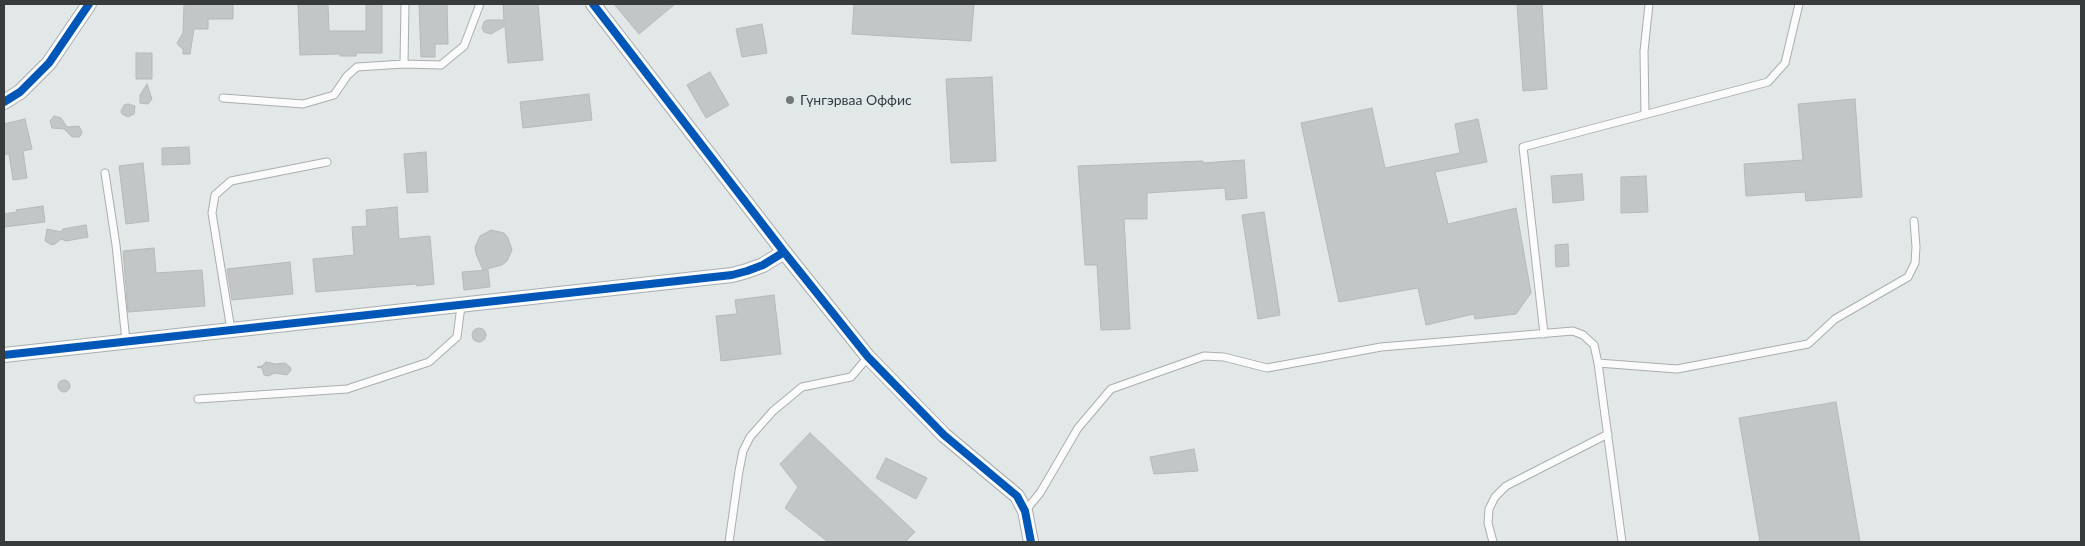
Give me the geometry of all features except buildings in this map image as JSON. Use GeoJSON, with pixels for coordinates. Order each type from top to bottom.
{"type":"FeatureCollection","features":[{"type":"Feature","properties":{"kind":"street"},"geometry":{"type":"LineString","coordinates":[[4,102],[20,92],[49,63],[89,4]]}},
{"type":"Feature","properties":{"kind":"street"},"geometry":{"type":"LineString","coordinates":[[593,4],[784,252],[868,357],[944,435],[1018,496],[1025,511],[1031,542]]}},
{"type":"Feature","properties":{"kind":"street"},"geometry":{"type":"LineString","coordinates":[[4,355],[732,275],[747,272],[763,265],[784,252]]}},
{"type":"Feature","properties":{"kind":"lane"},"geometry":{"type":"LineString","coordinates":[[404,64],[405,4]]}},
{"type":"Feature","properties":{"kind":"lane"},"geometry":{"type":"LineString","coordinates":[[223,98],[303,104],[334,95],[347,76],[357,66],[441,65],[464,46],[480,4]]}},
{"type":"Feature","properties":{"kind":"lane"},"geometry":{"type":"LineString","coordinates":[[1645,114],[1644,52],[1650,4]]}},
{"type":"Feature","properties":{"kind":"lane"},"geometry":{"type":"LineString","coordinates":[[1544,334],[1524,147],[1768,82],[1784,63],[1799,4]]}},
{"type":"Feature","properties":{"kind":"lane"},"geometry":{"type":"LineString","coordinates":[[231,330],[212,213],[215,195],[231,181],[327,162]]}},
{"type":"Feature","properties":{"kind":"lane"},"geometry":{"type":"LineString","coordinates":[[105,174],[116,245],[126,341]]}},
{"type":"Feature","properties":{"kind":"lane"},"geometry":{"type":"LineString","coordinates":[[1598,363],[1677,369],[1808,344],[1835,319],[1908,277],[1916,255],[1914,221]]}},
{"type":"Feature","properties":{"kind":"lane"},"geometry":{"type":"LineString","coordinates":[[198,399],[347,389],[429,362],[457,337],[461,306]]}},
{"type":"Feature","properties":{"kind":"lane"},"geometry":{"type":"LineString","coordinates":[[1025,511],[1040,493],[1078,428],[1110,389],[1204,356],[1224,357],[1267,368],[1381,347],[1573,332],[1583,335],[1594,345],[1622,542]]}},
{"type":"Feature","properties":{"kind":"lane"},"geometry":{"type":"LineString","coordinates":[[729,542],[743,451],[750,437],[772,411],[802,387],[851,377],[868,357]]}},
{"type":"Feature","properties":{"kind":"lane"},"geometry":{"type":"LineString","coordinates":[[1493,542],[1488,523],[1489,509],[1495,497],[1506,486],[1608,434]]}},
{"type":"Feature","properties":{"kind":"cycle path"},"geometry":{"type":"LineString","coordinates":[[4,102],[20,92],[49,63],[89,4]]}},
{"type":"Feature","properties":{"kind":"cycle path"},"geometry":{"type":"LineString","coordinates":[[593,4],[784,252],[868,357],[944,435],[1017,496],[1025,511],[1031,542]]}},
{"type":"Feature","properties":{"kind":"cycle path"},"geometry":{"type":"LineString","coordinates":[[4,355],[732,275],[763,265],[784,252]]}},
{"type":"Feature","properties":{"kind":"place","name":"Гүнгэрваа Оффис"},"geometry":{"type":"Point","coordinates":[790,100]}}]}
